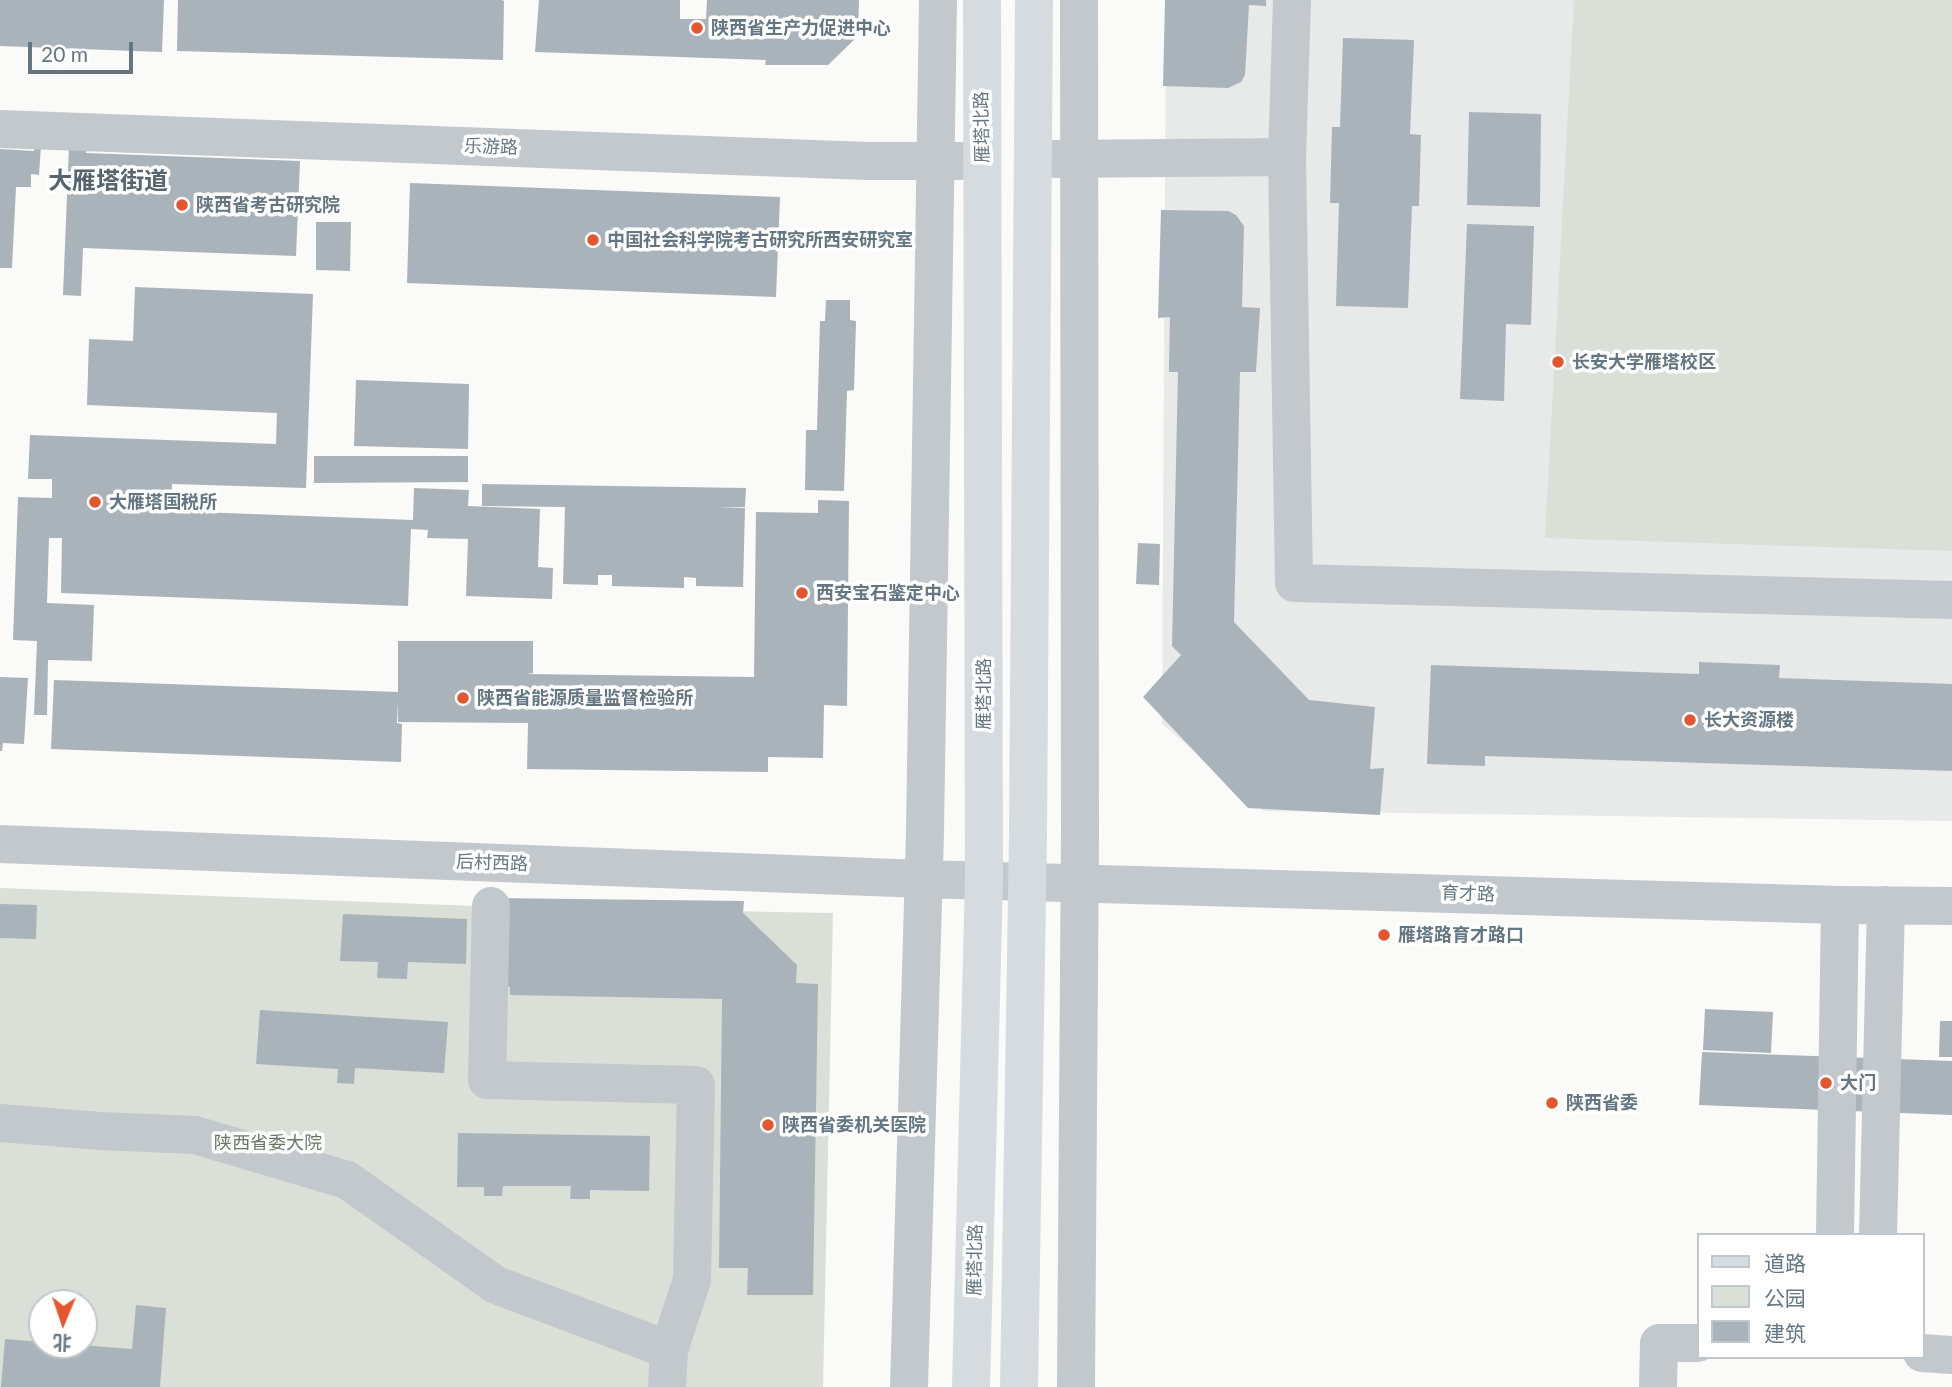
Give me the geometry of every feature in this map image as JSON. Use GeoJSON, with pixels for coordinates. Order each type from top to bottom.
{"type":"FeatureCollection","features":[{"type":"Feature","properties":{"kind":"main road","name":"雁塔北路"},"geometry":{"type":"LineString","coordinates":[[971,1387],[984,880],[982,0]]}},
{"type":"Feature","properties":{"kind":"main road"},"geometry":{"type":"LineString","coordinates":[[1018,1387],[1027,881],[1034,0]]}},
{"type":"Feature","properties":{"kind":"street"},"geometry":{"type":"LineString","coordinates":[[909,1387],[923,879],[938,0]]}},
{"type":"Feature","properties":{"kind":"street"},"geometry":{"type":"LineString","coordinates":[[1076,1387],[1079,0]]}},
{"type":"Feature","properties":{"kind":"street"},"geometry":{"type":"LineString","coordinates":[[1292,0],[1287,157],[1294,583],[1952,600]]}},
{"type":"Feature","properties":{"kind":"street","name":"乐游路"},"geometry":{"type":"LineString","coordinates":[[0,129],[868,161],[983,161]]}},
{"type":"Feature","properties":{"kind":"street"},"geometry":{"type":"LineString","coordinates":[[1032,160],[1287,157]]}},
{"type":"Feature","properties":{"kind":"street","name":"后村西路"},"geometry":{"type":"LineString","coordinates":[[0,844],[984,880]]}},
{"type":"Feature","properties":{"kind":"street","name":"育才路"},"geometry":{"type":"LineString","coordinates":[[984,880],[1952,906]]}},
{"type":"Feature","properties":{"kind":"street"},"geometry":{"type":"LineString","coordinates":[[1835,1233],[1840,905]]}},
{"type":"Feature","properties":{"kind":"street"},"geometry":{"type":"LineString","coordinates":[[1878,1233],[1886,905]]}},
{"type":"Feature","properties":{"kind":"street"},"geometry":{"type":"LineString","coordinates":[[0,1123],[195,1135],[347,1180],[496,1286],[668,1369],[692,1280],[696,1085],[488,1080],[491,906]]}},
{"type":"Feature","properties":{"kind":"street"},"geometry":{"type":"LineString","coordinates":[[1658,1387],[1659,1343],[1696,1343]]}},
{"type":"Feature","properties":{"kind":"street"},"geometry":{"type":"LineString","coordinates":[[1924,1353],[1952,1355]]}},
{"type":"Feature","properties":{"kind":"shaded area","name":"长安大学雁塔校区"},"geometry":{"type":"Polygon","coordinates":[[[1166,0],[1952,0],[1952,821],[1264,811],[1162,724],[1166,0]]]}},
{"type":"Feature","properties":{"kind":"green space"},"geometry":{"type":"Polygon","coordinates":[[[1574,0],[1952,0],[1952,551],[1545,538],[1574,0]]]}},
{"type":"Feature","properties":{"kind":"green space","name":"陕西省委大院"},"geometry":{"type":"Polygon","coordinates":[[[0,888],[501,907],[833,913],[823,1387],[0,1387],[0,888]]]}},
{"type":"Feature","properties":{"kind":"building"},"geometry":{"type":"Polygon","coordinates":[[[0,0],[164,0],[162,52],[0,46],[0,0]]]}},
{"type":"Feature","properties":{"kind":"building"},"geometry":{"type":"Polygon","coordinates":[[[178,0],[502,0],[503,60],[177,51],[178,0]]]}},
{"type":"Feature","properties":{"kind":"building","name":"陕西省生产力促进中心"},"geometry":{"type":"Polygon","coordinates":[[[539,0],[680,0],[680,19],[706,19],[707,0],[859,0],[858,36],[828,65],[765,65],[766,60],[535,52],[539,0]]]}},
{"type":"Feature","properties":{"kind":"building"},"geometry":{"type":"Polygon","coordinates":[[[1165,0],[1266,0],[1266,6],[1249,5],[1245,75],[1241,82],[1228,88],[1163,86],[1165,0]]]}},
{"type":"Feature","properties":{"kind":"building"},"geometry":{"type":"Polygon","coordinates":[[[1343,38],[1414,40],[1410,134],[1421,135],[1419,206],[1412,206],[1408,308],[1336,306],[1339,203],[1330,203],[1332,127],[1340,127],[1343,38]]]}},
{"type":"Feature","properties":{"kind":"building"},"geometry":{"type":"Polygon","coordinates":[[[1469,112],[1541,114],[1540,207],[1467,205],[1469,112]]]}},
{"type":"Feature","properties":{"kind":"building"},"geometry":{"type":"Polygon","coordinates":[[[34,145],[41,145],[39,175],[31,174],[31,187],[16,187],[12,268],[0,268],[0,149],[34,151],[34,145]]]}},
{"type":"Feature","properties":{"kind":"building","name":"陕西省考古研究院"},"geometry":{"type":"Polygon","coordinates":[[[69,146],[87,146],[86,153],[300,161],[296,256],[83,248],[81,296],[63,295],[69,146]]]}},
{"type":"Feature","properties":{"kind":"building","name":"中国社会科学院考古研究所西安研究室"},"geometry":{"type":"Polygon","coordinates":[[[410,183],[780,197],[776,297],[407,283],[410,183]]]}},
{"type":"Feature","properties":{"kind":"building"},"geometry":{"type":"Polygon","coordinates":[[[1161,210],[1228,211],[1236,215],[1244,226],[1242,307],[1260,308],[1256,372],[1240,372],[1234,622],[1309,700],[1375,707],[1370,769],[1384,768],[1380,815],[1248,808],[1143,697],[1181,655],[1172,646],[1178,372],[1169,372],[1170,317],[1158,318],[1161,210]]]}},
{"type":"Feature","properties":{"kind":"building"},"geometry":{"type":"Polygon","coordinates":[[[316,222],[351,222],[350,271],[316,270],[316,222]]]}},
{"type":"Feature","properties":{"kind":"building"},"geometry":{"type":"Polygon","coordinates":[[[1467,224],[1534,226],[1531,325],[1506,324],[1504,401],[1460,399],[1467,224]]]}},
{"type":"Feature","properties":{"kind":"building","name":"大雁塔国税所"},"geometry":{"type":"Polygon","coordinates":[[[135,287],[313,294],[306,488],[172,484],[171,511],[413,520],[414,488],[469,490],[468,506],[540,509],[538,567],[553,568],[552,599],[466,596],[468,539],[427,538],[428,530],[411,529],[408,606],[61,593],[62,538],[49,538],[47,603],[94,605],[92,661],[48,660],[47,715],[34,715],[37,641],[13,640],[18,497],[52,498],[52,479],[28,479],[30,435],[276,444],[277,413],[87,405],[89,339],[133,341],[135,287]]]}},
{"type":"Feature","properties":{"kind":"building"},"geometry":{"type":"Polygon","coordinates":[[[826,300],[850,300],[850,320],[856,321],[854,390],[847,391],[844,491],[805,490],[806,430],[817,430],[820,321],[825,321],[826,300]]]}},
{"type":"Feature","properties":{"kind":"building"},"geometry":{"type":"Polygon","coordinates":[[[356,380],[469,384],[468,449],[354,446],[356,380]]]}},
{"type":"Feature","properties":{"kind":"building"},"geometry":{"type":"Polygon","coordinates":[[[314,456],[468,456],[468,482],[314,483],[314,456]]]}},
{"type":"Feature","properties":{"kind":"building"},"geometry":{"type":"Polygon","coordinates":[[[482,484],[746,488],[745,507],[719,507],[745,508],[743,587],[696,586],[696,578],[684,577],[684,588],[612,586],[612,575],[598,575],[598,585],[563,584],[565,507],[482,506],[482,484]]]}},
{"type":"Feature","properties":{"kind":"building"},"geometry":{"type":"Polygon","coordinates":[[[818,500],[849,501],[847,706],[824,705],[823,758],[768,757],[768,772],[527,769],[528,723],[398,722],[397,701],[397,723],[402,724],[401,762],[51,749],[54,680],[398,692],[398,641],[533,641],[533,673],[527,674],[754,677],[756,512],[818,513],[818,500]]]}},
{"type":"Feature","properties":{"kind":"building"},"geometry":{"type":"Polygon","coordinates":[[[1138,543],[1160,544],[1159,585],[1136,584],[1138,543]]]}},
{"type":"Feature","properties":{"kind":"building","name":"长大资源楼"},"geometry":{"type":"Polygon","coordinates":[[[1699,662],[1780,665],[1779,678],[1952,684],[1952,771],[1485,756],[1485,766],[1427,764],[1431,665],[1699,674],[1699,662]]]}},
{"type":"Feature","properties":{"kind":"building"},"geometry":{"type":"Polygon","coordinates":[[[0,677],[28,678],[24,744],[3,743],[2,751],[0,751],[0,677]]]}},
{"type":"Feature","properties":{"kind":"building","name":"陕西省委机关医院"},"geometry":{"type":"Polygon","coordinates":[[[493,898],[744,901],[743,913],[797,965],[796,983],[818,984],[813,1295],[747,1295],[748,1268],[719,1268],[722,999],[510,995],[510,987],[493,987],[493,898]]]}},
{"type":"Feature","properties":{"kind":"building"},"geometry":{"type":"Polygon","coordinates":[[[0,904],[37,905],[36,939],[0,938],[0,904]]]}},
{"type":"Feature","properties":{"kind":"building"},"geometry":{"type":"Polygon","coordinates":[[[343,914],[467,919],[466,964],[408,962],[407,979],[377,978],[378,962],[340,961],[343,914]]]}},
{"type":"Feature","properties":{"kind":"building"},"geometry":{"type":"Polygon","coordinates":[[[1705,1009],[1773,1012],[1771,1053],[1703,1050],[1705,1009]]]}},
{"type":"Feature","properties":{"kind":"building"},"geometry":{"type":"Polygon","coordinates":[[[260,1010],[448,1022],[444,1073],[355,1068],[354,1084],[337,1083],[338,1069],[256,1064],[260,1010]]]}},
{"type":"Feature","properties":{"kind":"building"},"geometry":{"type":"Polygon","coordinates":[[[1940,1021],[1952,1021],[1952,1057],[1939,1057],[1940,1021]]]}},
{"type":"Feature","properties":{"kind":"building","name":"大门"},"geometry":{"type":"Polygon","coordinates":[[[1702,1052],[1952,1061],[1952,1115],[1699,1105],[1702,1052]]]}},
{"type":"Feature","properties":{"kind":"building"},"geometry":{"type":"Polygon","coordinates":[[[458,1133],[650,1136],[649,1191],[590,1190],[590,1199],[570,1199],[571,1186],[503,1186],[502,1196],[484,1196],[484,1187],[457,1187],[458,1133]]]}},
{"type":"Feature","properties":{"kind":"building"},"geometry":{"type":"Polygon","coordinates":[[[136,1305],[166,1308],[160,1387],[1,1387],[5,1339],[28,1341],[28,1359],[98,1359],[98,1346],[132,1349],[136,1305]]]}},
{"type":"Feature","properties":{"kind":"place","name":"陕西省生产力促进中心"},"geometry":{"type":"Point","coordinates":[697,28]}},
{"type":"Feature","properties":{"kind":"place","name":"陕西省考古研究院"},"geometry":{"type":"Point","coordinates":[182,205]}},
{"type":"Feature","properties":{"kind":"place","name":"中国社会科学院考古研究所西安研究室"},"geometry":{"type":"Point","coordinates":[593,240]}},
{"type":"Feature","properties":{"kind":"place","name":"长安大学雁塔校区"},"geometry":{"type":"Point","coordinates":[1558,362]}},
{"type":"Feature","properties":{"kind":"place","name":"大雁塔国税所"},"geometry":{"type":"Point","coordinates":[95,502]}},
{"type":"Feature","properties":{"kind":"place","name":"西安宝石鉴定中心"},"geometry":{"type":"Point","coordinates":[802,593]}},
{"type":"Feature","properties":{"kind":"place","name":"陕西省能源质量监督检验所"},"geometry":{"type":"Point","coordinates":[463,698]}},
{"type":"Feature","properties":{"kind":"place","name":"长大资源楼"},"geometry":{"type":"Point","coordinates":[1690,720]}},
{"type":"Feature","properties":{"kind":"place","name":"雁塔路育才路口"},"geometry":{"type":"Point","coordinates":[1384,935]}},
{"type":"Feature","properties":{"kind":"place","name":"大门"},"geometry":{"type":"Point","coordinates":[1826,1083]}},
{"type":"Feature","properties":{"kind":"place","name":"陕西省委"},"geometry":{"type":"Point","coordinates":[1552,1103]}},
{"type":"Feature","properties":{"kind":"place","name":"陕西省委机关医院"},"geometry":{"type":"Point","coordinates":[768,1125]}},
{"type":"Feature","properties":{"kind":"district","name":"大雁塔街道"},"geometry":{"type":"Point","coordinates":[108,181]}}]}
